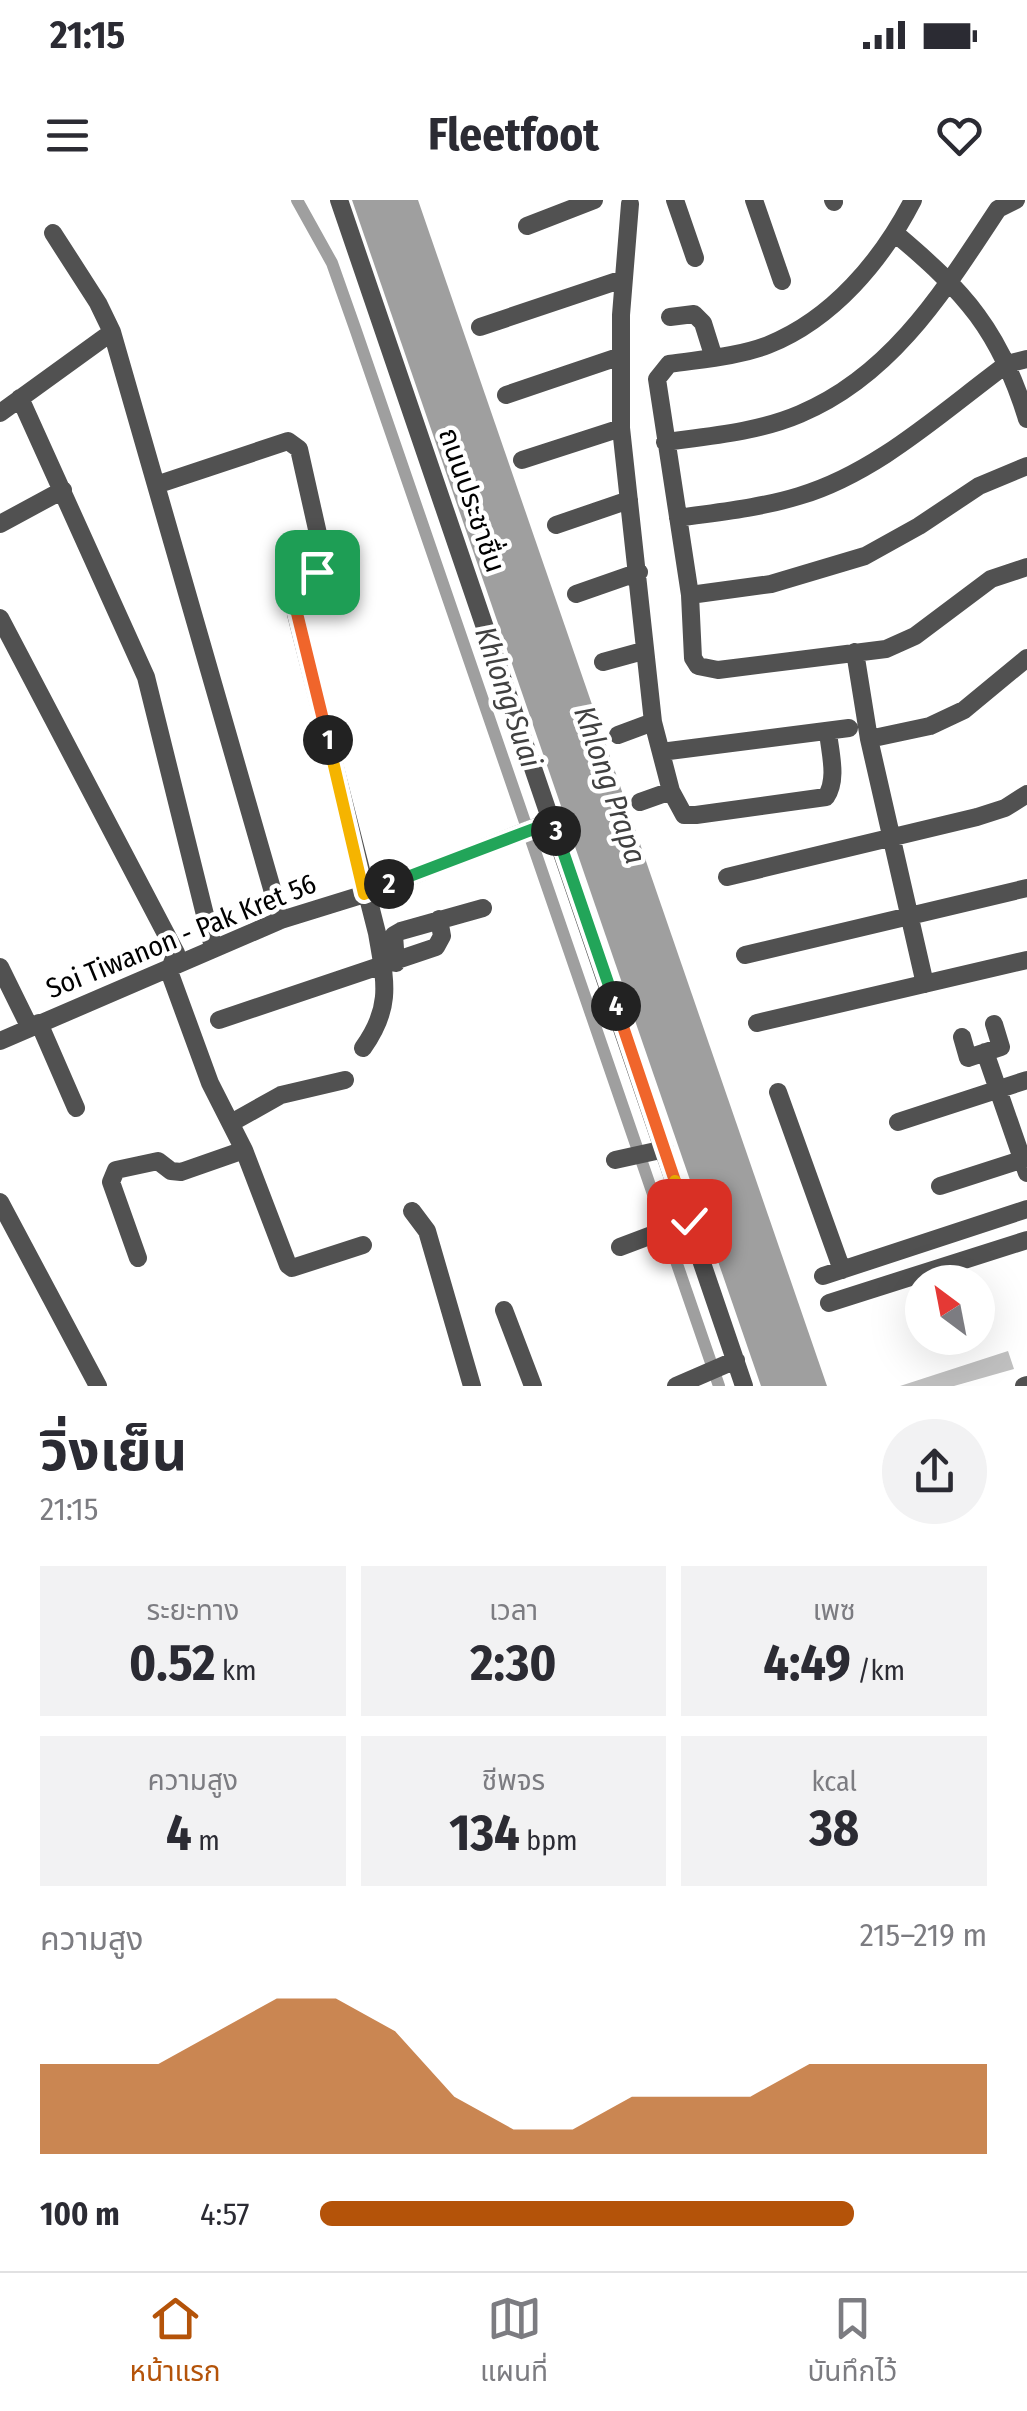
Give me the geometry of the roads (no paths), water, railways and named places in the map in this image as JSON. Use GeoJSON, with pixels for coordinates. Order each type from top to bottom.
{"type":"FeatureCollection","features":[{"type":"Feature","properties":{"kind":"street","name":"ถนนประชาชื่น"},"geometry":{"type":"LineString","coordinates":[[339,200],[540,827],[664,1148],[744,1386]]}},
{"type":"Feature","properties":{"kind":"street"},"geometry":{"type":"LineString","coordinates":[[526,226],[594,200]]}},
{"type":"Feature","properties":{"kind":"street"},"geometry":{"type":"LineString","coordinates":[[675,200],[695,258]]}},
{"type":"Feature","properties":{"kind":"street"},"geometry":{"type":"LineString","coordinates":[[754,200],[782,281]]}},
{"type":"Feature","properties":{"kind":"street"},"geometry":{"type":"LineString","coordinates":[[913,200],[896,234],[852,288],[808,323],[769,344],[669,364],[660,371],[657,378],[665,442],[690,594],[693,658],[698,666],[718,670],[886,650],[915,636],[990,579],[1027,567]]}},
{"type":"Feature","properties":{"kind":"street"},"geometry":{"type":"LineString","coordinates":[[665,442],[750,430],[801,414],[854,382],[900,346],[1006,201]]}},
{"type":"Feature","properties":{"kind":"street"},"geometry":{"type":"LineString","coordinates":[[632,202],[623,279],[621,428],[639,572],[643,651],[653,722],[670,791],[684,814],[696,815],[826,797],[832,771],[828,732]]}},
{"type":"Feature","properties":{"kind":"street"},"geometry":{"type":"LineString","coordinates":[[53,234],[112,332],[280,920]]}},
{"type":"Feature","properties":{"kind":"street"},"geometry":{"type":"LineString","coordinates":[[896,234],[951,280],[990,332],[1007,364],[1027,420]]}},
{"type":"Feature","properties":{"kind":"street"},"geometry":{"type":"LineString","coordinates":[[480,327],[623,279]]}},
{"type":"Feature","properties":{"kind":"street"},"geometry":{"type":"LineString","coordinates":[[670,317],[694,314],[700,318],[714,358]]}},
{"type":"Feature","properties":{"kind":"street"},"geometry":{"type":"LineString","coordinates":[[0,414],[112,332]]}},
{"type":"Feature","properties":{"kind":"street"},"geometry":{"type":"LineString","coordinates":[[506,395],[621,356]]}},
{"type":"Feature","properties":{"kind":"street"},"geometry":{"type":"LineString","coordinates":[[678,518],[802,496],[838,480],[895,448],[1007,364],[1027,359]]}},
{"type":"Feature","properties":{"kind":"street"},"geometry":{"type":"LineString","coordinates":[[20,398],[115,602],[154,702],[214,947]]}},
{"type":"Feature","properties":{"kind":"street"},"geometry":{"type":"LineString","coordinates":[[522,460],[621,428]]}},
{"type":"Feature","properties":{"kind":"street"},"geometry":{"type":"LineString","coordinates":[[156,486],[272,444],[288,441],[299,449],[323,556],[317,572],[298,581],[294,589],[296,614],[364,894],[389,964]]}},
{"type":"Feature","properties":{"kind":"street"},"geometry":{"type":"LineString","coordinates":[[690,594],[771,584],[865,556],[980,486],[1027,466]]}},
{"type":"Feature","properties":{"kind":"street"},"geometry":{"type":"LineString","coordinates":[[0,524],[63,490]]}},
{"type":"Feature","properties":{"kind":"street"},"geometry":{"type":"LineString","coordinates":[[556,525],[630,500]]}},
{"type":"Feature","properties":{"kind":"street"},"geometry":{"type":"LineString","coordinates":[[576,594],[639,572]]}},
{"type":"Feature","properties":{"kind":"street"},"geometry":{"type":"LineString","coordinates":[[0,618],[176,954],[169,970],[210,1082],[244,1150],[288,1265],[292,1268],[363,1245]]}},
{"type":"Feature","properties":{"kind":"street"},"geometry":{"type":"LineString","coordinates":[[603,662],[643,651]]}},
{"type":"Feature","properties":{"kind":"street"},"geometry":{"type":"LineString","coordinates":[[855,652],[869,738],[924,984]]}},
{"type":"Feature","properties":{"kind":"street"},"geometry":{"type":"LineString","coordinates":[[869,738],[930,726],[964,710],[1027,658]]}},
{"type":"Feature","properties":{"kind":"street"},"geometry":{"type":"LineString","coordinates":[[618,735],[653,722]]}},
{"type":"Feature","properties":{"kind":"street"},"geometry":{"type":"LineString","coordinates":[[660,752],[850,728]]}},
{"type":"Feature","properties":{"kind":"street"},"geometry":{"type":"LineString","coordinates":[[640,802],[670,791]]}},
{"type":"Feature","properties":{"kind":"street"},"geometry":{"type":"LineString","coordinates":[[727,877],[978,817],[1005,808],[1027,794]]}},
{"type":"Feature","properties":{"kind":"street","name":"Soi Tiwanon - Pak Kret 56"},"geometry":{"type":"LineString","coordinates":[[0,1041],[280,920],[364,894],[540,827]]}},
{"type":"Feature","properties":{"kind":"street"},"geometry":{"type":"LineString","coordinates":[[745,955],[1027,888]]}},
{"type":"Feature","properties":{"kind":"street"},"geometry":{"type":"LineString","coordinates":[[363,1048],[381,1023],[394,936],[483,908]]}},
{"type":"Feature","properties":{"kind":"street"},"geometry":{"type":"LineString","coordinates":[[219,1020],[436,947],[442,936],[439,919]]}},
{"type":"Feature","properties":{"kind":"street"},"geometry":{"type":"LineString","coordinates":[[757,1023],[1027,960]]}},
{"type":"Feature","properties":{"kind":"street"},"geometry":{"type":"LineString","coordinates":[[0,967],[76,1108]]}},
{"type":"Feature","properties":{"kind":"street"},"geometry":{"type":"LineString","coordinates":[[962,1037],[968,1058],[1001,1047],[994,1024]]}},
{"type":"Feature","properties":{"kind":"street"},"geometry":{"type":"LineString","coordinates":[[940,1186],[1025,1163],[986,1052]]}},
{"type":"Feature","properties":{"kind":"street"},"geometry":{"type":"LineString","coordinates":[[232,1122],[282,1095],[345,1080]]}},
{"type":"Feature","properties":{"kind":"street"},"geometry":{"type":"LineString","coordinates":[[898,1122],[1027,1080]]}},
{"type":"Feature","properties":{"kind":"street"},"geometry":{"type":"LineString","coordinates":[[778,1092],[842,1270]]}},
{"type":"Feature","properties":{"kind":"street"},"geometry":{"type":"LineString","coordinates":[[615,1160],[664,1148]]}},
{"type":"Feature","properties":{"kind":"street"},"geometry":{"type":"LineString","coordinates":[[138,1258],[111,1182],[116,1170],[158,1161],[171,1171],[181,1172],[244,1150]]}},
{"type":"Feature","properties":{"kind":"street"},"geometry":{"type":"LineString","coordinates":[[0,1202],[98,1386]]}},
{"type":"Feature","properties":{"kind":"street"},"geometry":{"type":"LineString","coordinates":[[823,1276],[1027,1209]]}},
{"type":"Feature","properties":{"kind":"street"},"geometry":{"type":"LineString","coordinates":[[412,1211],[427,1232],[472,1386]]}},
{"type":"Feature","properties":{"kind":"street"},"geometry":{"type":"LineString","coordinates":[[620,1247],[689,1221]]}},
{"type":"Feature","properties":{"kind":"street"},"geometry":{"type":"LineString","coordinates":[[949,1265],[1027,1240]]}},
{"type":"Feature","properties":{"kind":"street"},"geometry":{"type":"LineString","coordinates":[[916,1246],[922,1265]]}},
{"type":"Feature","properties":{"kind":"street"},"geometry":{"type":"LineString","coordinates":[[829,1303],[905,1279]]}},
{"type":"Feature","properties":{"kind":"street"},"geometry":{"type":"LineString","coordinates":[[504,1310],[533,1386]]}},
{"type":"Feature","properties":{"kind":"street"},"geometry":{"type":"LineString","coordinates":[[676,1386],[736,1360]]}},
{"type":"Feature","properties":{"kind":"water","name":"Khlong Prapa"},"geometry":{"type":"Polygon","coordinates":[[[352,200],[418,200],[827,1386],[761,1386],[352,200]]]}},
{"type":"Feature","properties":{"kind":"waterway","name":"Khlong Suai"},"geometry":{"type":"LineString","coordinates":[[297,200],[332,263],[719,1386]]}}]}
